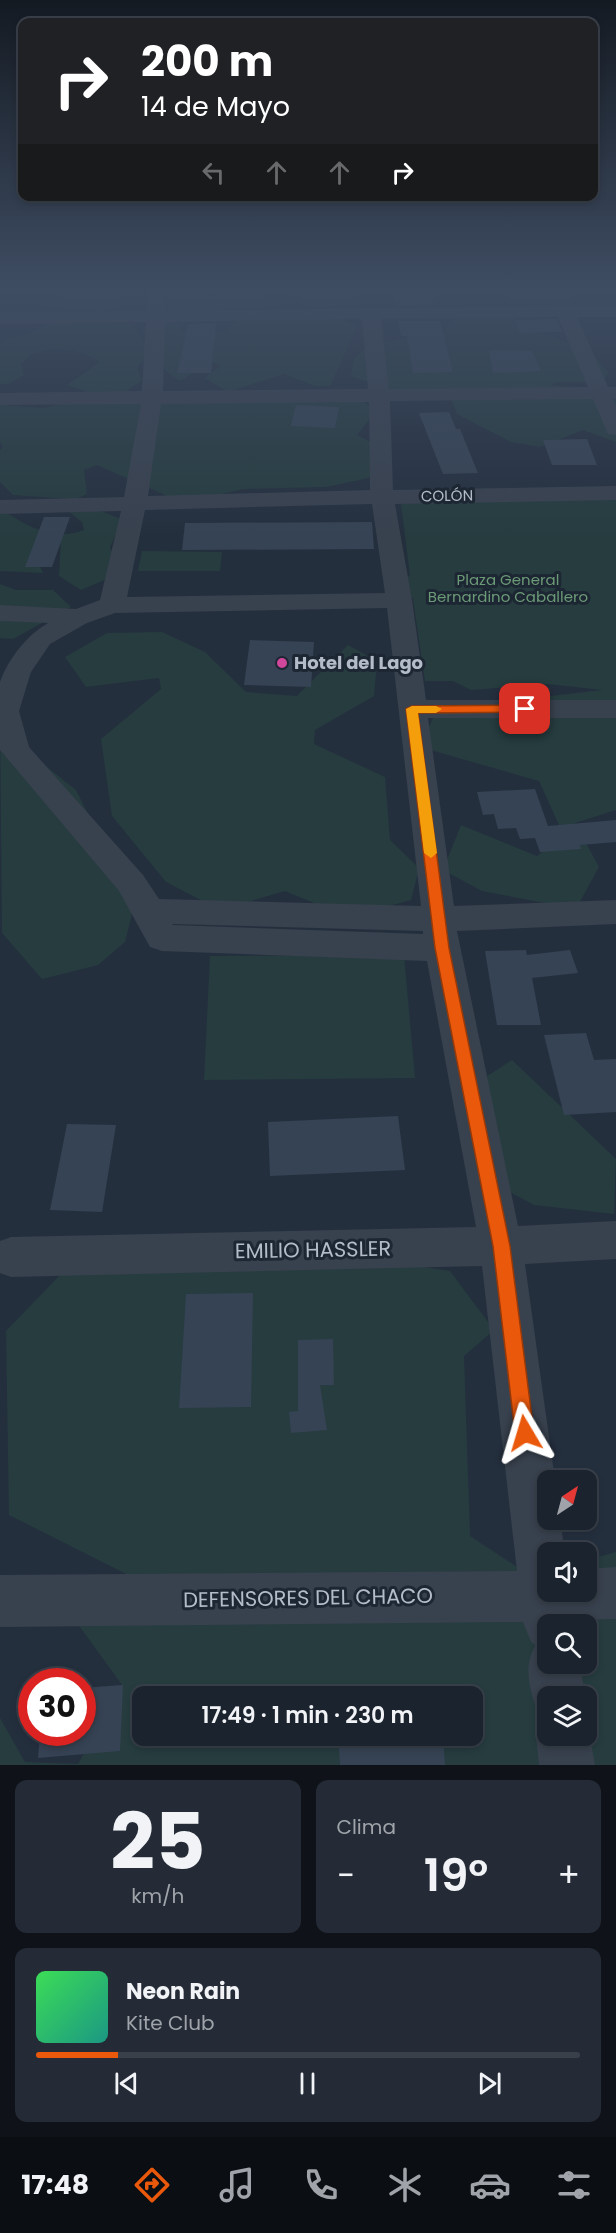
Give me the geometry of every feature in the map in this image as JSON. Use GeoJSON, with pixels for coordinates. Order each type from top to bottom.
{"type":"FeatureCollection","features":[{"type":"Feature","properties":{"kind":"street"},"geometry":{"type":"LineString","coordinates":[[112,605],[135,503],[152,398],[153,371]]}},
{"type":"Feature","properties":{"kind":"street"},"geometry":{"type":"LineString","coordinates":[[377,371],[382,496],[399,600],[440,934],[501,1246],[547,1610]]}},
{"type":"Feature","properties":{"kind":"street"},"geometry":{"type":"LineString","coordinates":[[597,371],[608,393],[616,429]]}},
{"type":"Feature","properties":{"kind":"street"},"geometry":{"type":"LineString","coordinates":[[0,399],[608,393]]}},
{"type":"Feature","properties":{"kind":"street","name":"COLÓN"},"geometry":{"type":"LineString","coordinates":[[0,507],[382,496],[616,493]]}},
{"type":"Feature","properties":{"kind":"street"},"geometry":{"type":"LineString","coordinates":[[399,600],[112,605],[78,617],[41,638],[17,672],[5,711],[15,750],[131,883],[149,911],[440,934],[616,912]]}},
{"type":"Feature","properties":{"kind":"street"},"geometry":{"type":"LineString","coordinates":[[0,614],[78,617]]}},
{"type":"Feature","properties":{"kind":"street"},"geometry":{"type":"LineString","coordinates":[[412,709],[616,709]]}},
{"type":"Feature","properties":{"kind":"street","name":"EMILIO HASSLER"},"geometry":{"type":"LineString","coordinates":[[10,1257],[501,1246],[616,1240]]}},
{"type":"Feature","properties":{"kind":"street","name":"DEFENSORES DEL CHACO"},"geometry":{"type":"LineString","coordinates":[[0,1601],[547,1610],[616,1593]]}},
{"type":"Feature","properties":{"kind":"street"},"geometry":{"type":"LineString","coordinates":[[564,1746],[567,1765]]}},
{"type":"Feature","properties":{"kind":"green space"},"geometry":{"type":"Polygon","coordinates":[[[0,371],[23,371],[24,375],[8,384],[0,384],[0,371]]]}},
{"type":"Feature","properties":{"kind":"green space"},"geometry":{"type":"Polygon","coordinates":[[[87,371],[138,371],[142,380],[127,391],[102,394],[227,391],[204,378],[213,371],[337,371],[330,386],[315,386],[284,374],[231,391],[358,399],[377,410],[357,435],[387,451],[383,475],[326,487],[244,489],[183,503],[97,465],[84,470],[87,494],[74,500],[123,520],[110,547],[121,573],[81,590],[59,576],[61,540],[32,548],[43,573],[0,571],[0,509],[30,526],[50,533],[61,534],[84,530],[82,522],[59,504],[71,499],[13,495],[0,482],[0,450],[3,447],[0,442],[0,405],[44,408],[97,395],[67,385],[87,371]]]}},
{"type":"Feature","properties":{"kind":"green space"},"geometry":{"type":"Polygon","coordinates":[[[167,371],[196,371],[180,381],[167,371]]]}},
{"type":"Feature","properties":{"kind":"green space"},"geometry":{"type":"Polygon","coordinates":[[[352,371],[608,371],[609,373],[601,383],[558,382],[550,385],[616,394],[616,442],[583,430],[540,447],[511,442],[457,414],[447,389],[393,391],[351,376],[352,371]]]}},
{"type":"Feature","properties":{"kind":"green space","name":"Plaza General Bernardino Caballero"},"geometry":{"type":"Polygon","coordinates":[[[484,488],[616,495],[616,810],[575,823],[599,867],[576,909],[482,891],[443,870],[461,825],[537,856],[564,836],[539,781],[420,747],[437,709],[602,690],[547,684],[471,690],[453,681],[425,681],[413,599],[401,585],[410,575],[400,497],[437,497],[484,488]]]}},
{"type":"Feature","properties":{"kind":"green space"},"geometry":{"type":"Polygon","coordinates":[[[142,551],[222,552],[220,571],[138,571],[142,551]]]}},
{"type":"Feature","properties":{"kind":"green space"},"geometry":{"type":"Polygon","coordinates":[[[0,584],[16,590],[53,590],[71,607],[13,639],[0,638],[0,584]]]}},
{"type":"Feature","properties":{"kind":"green space"},"geometry":{"type":"Polygon","coordinates":[[[162,632],[205,652],[246,692],[297,696],[348,645],[377,661],[374,696],[315,730],[314,744],[385,777],[390,840],[419,868],[411,900],[348,917],[285,891],[220,910],[166,882],[112,816],[101,739],[161,689],[159,678],[86,687],[65,657],[107,633],[162,632]]]}},
{"type":"Feature","properties":{"kind":"green space"},"geometry":{"type":"Polygon","coordinates":[[[0,717],[8,736],[76,790],[134,906],[125,942],[98,965],[42,979],[2,933],[0,717]]]}},
{"type":"Feature","properties":{"kind":"green space"},"geometry":{"type":"Polygon","coordinates":[[[404,955],[415,1078],[204,1080],[210,956],[404,955]]]}},
{"type":"Feature","properties":{"kind":"green space"},"geometry":{"type":"Polygon","coordinates":[[[512,1060],[616,1159],[614,1214],[534,1205],[471,1171],[464,1091],[512,1060]]]}},
{"type":"Feature","properties":{"kind":"green space"},"geometry":{"type":"Polygon","coordinates":[[[243,1239],[450,1271],[494,1330],[464,1356],[470,1536],[534,1578],[537,1581],[537,1602],[597,1602],[597,1557],[616,1552],[616,1765],[0,1765],[0,1718],[25,1762],[78,1764],[88,1746],[96,1746],[96,1732],[122,1685],[72,1616],[150,1586],[9,1515],[6,1331],[62,1273],[243,1239]]]}},
{"type":"Feature","properties":{"kind":"building"},"geometry":{"type":"Polygon","coordinates":[[[177,371],[211,371],[211,373],[177,371]]]}},
{"type":"Feature","properties":{"kind":"building"},"geometry":{"type":"Polygon","coordinates":[[[413,371],[453,372],[413,373],[413,371]]]}},
{"type":"Feature","properties":{"kind":"building"},"geometry":{"type":"Polygon","coordinates":[[[493,371],[532,371],[493,373],[493,371]]]}},
{"type":"Feature","properties":{"kind":"building"},"geometry":{"type":"Polygon","coordinates":[[[296,405],[339,407],[335,428],[291,426],[296,405]]]}},
{"type":"Feature","properties":{"kind":"building"},"geometry":{"type":"Polygon","coordinates":[[[449,412],[456,429],[460,429],[478,473],[443,474],[419,413],[449,412]]]}},
{"type":"Feature","properties":{"kind":"building"},"geometry":{"type":"Polygon","coordinates":[[[587,439],[597,465],[552,465],[543,440],[587,439]]]}},
{"type":"Feature","properties":{"kind":"building"},"geometry":{"type":"Polygon","coordinates":[[[44,517],[70,517],[52,567],[25,567],[44,517]]]}},
{"type":"Feature","properties":{"kind":"building"},"geometry":{"type":"Polygon","coordinates":[[[372,522],[374,549],[182,550],[185,523],[372,522]]]}},
{"type":"Feature","properties":{"kind":"building"},"geometry":{"type":"Polygon","coordinates":[[[250,640],[314,642],[311,687],[244,685],[250,640]]]}},
{"type":"Feature","properties":{"kind":"building"},"geometry":{"type":"Polygon","coordinates":[[[535,789],[548,826],[616,820],[616,842],[580,845],[581,849],[540,852],[535,838],[520,839],[516,828],[498,829],[494,814],[483,815],[477,792],[535,789]]]}},
{"type":"Feature","properties":{"kind":"building"},"geometry":{"type":"Polygon","coordinates":[[[526,950],[527,955],[570,950],[578,973],[532,978],[541,1025],[497,1025],[485,951],[526,950]]]}},
{"type":"Feature","properties":{"kind":"building"},"geometry":{"type":"Polygon","coordinates":[[[586,1033],[594,1060],[616,1059],[616,1112],[564,1115],[544,1035],[586,1033]]]}},
{"type":"Feature","properties":{"kind":"building"},"geometry":{"type":"Polygon","coordinates":[[[398,1116],[405,1170],[270,1176],[268,1122],[398,1116]]]}},
{"type":"Feature","properties":{"kind":"building"},"geometry":{"type":"Polygon","coordinates":[[[67,1124],[116,1125],[102,1212],[50,1210],[67,1124]]]}},
{"type":"Feature","properties":{"kind":"building"},"geometry":{"type":"Polygon","coordinates":[[[253,1293],[251,1407],[179,1408],[186,1294],[253,1293]]]}},
{"type":"Feature","properties":{"kind":"building"},"geometry":{"type":"Polygon","coordinates":[[[333,1339],[334,1385],[320,1385],[327,1430],[291,1433],[289,1412],[298,1411],[298,1340],[333,1339]]]}},
{"type":"Feature","properties":{"kind":"building"},"geometry":{"type":"Polygon","coordinates":[[[123,1685],[120,1751],[38,1758],[39,1746],[96,1746],[96,1687],[123,1685]]]}},
{"type":"Feature","properties":{"kind":"building"},"geometry":{"type":"Polygon","coordinates":[[[339,1746],[444,1746],[445,1765],[340,1765],[339,1746]]]}},
{"type":"Feature","properties":{"kind":"slow traffic"},"geometry":{"type":"LineString","coordinates":[[431,853],[412,709],[436,709]]}},
{"type":"Feature","properties":{"kind":"place","name":"Hotel del Lago"},"geometry":{"type":"Point","coordinates":[282,663]}},
{"type":"Feature","properties":{"kind":"route"},"geometry":{"type":"LineString","coordinates":[[525,709],[412,709],[442,948],[501,1246],[525,1433]]}}]}
